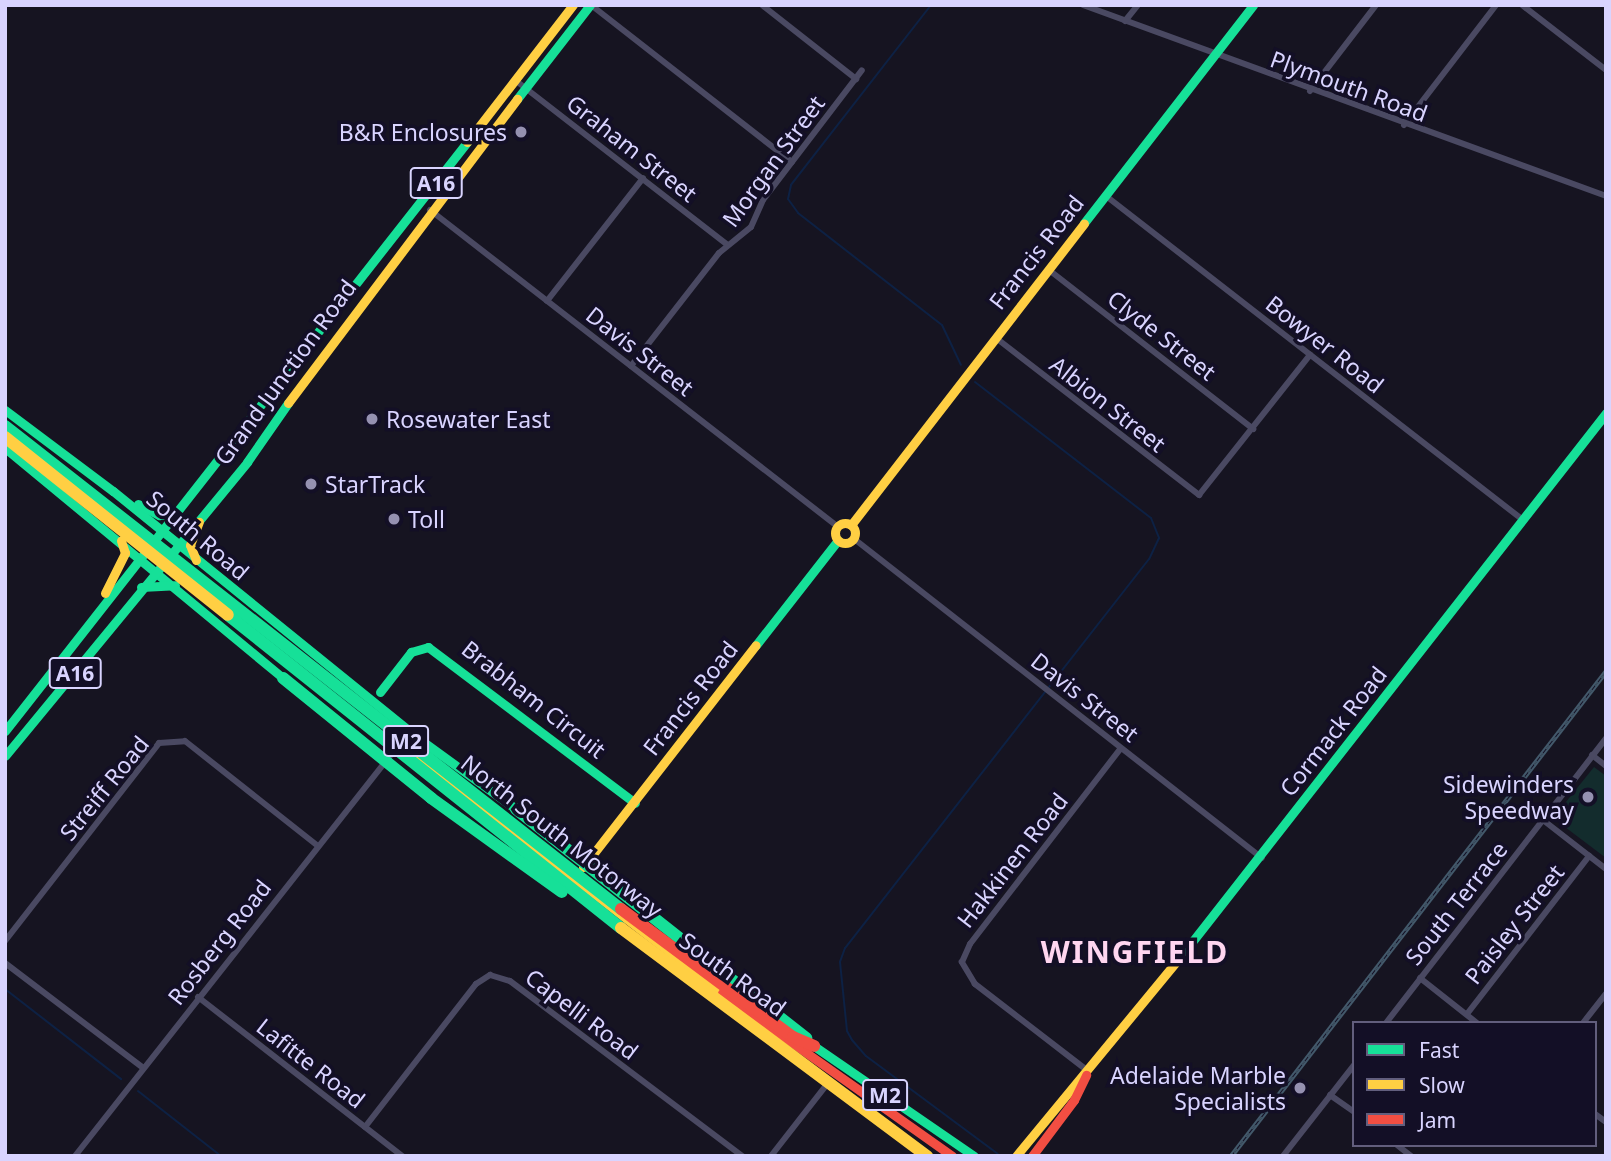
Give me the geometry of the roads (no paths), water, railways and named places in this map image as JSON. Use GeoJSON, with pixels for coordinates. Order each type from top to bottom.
{"type":"FeatureCollection","features":[{"type":"Feature","properties":{"kind":"main road","name":"Grand Junction Road"},"geometry":{"type":"LineString","coordinates":[[521,84],[573,5]]}},
{"type":"Feature","properties":{"kind":"main road","name":"Grand Junction Road"},"geometry":{"type":"LineString","coordinates":[[5,732],[160,530],[426,207],[521,84],[591,5]]}},
{"type":"Feature","properties":{"kind":"main road","name":"Francis Road"},"geometry":{"type":"LineString","coordinates":[[852,531],[996,338],[1254,5]]}},
{"type":"Feature","properties":{"kind":"main road","name":"Grand Junction Road"},"geometry":{"type":"LineString","coordinates":[[5,756],[176,544],[247,463],[426,207]]}},
{"type":"Feature","properties":{"kind":"main road","name":"South Road"},"geometry":{"type":"LineString","coordinates":[[5,410],[113,491],[201,566],[516,809],[814,1046]]}},
{"type":"Feature","properties":{"kind":"main road","name":"Cormack Road"},"geometry":{"type":"LineString","coordinates":[[1016,1156],[1063,1094],[1088,1071],[1262,858],[1606,413]]}},
{"type":"Feature","properties":{"kind":"main road","name":"North South Motorway"},"geometry":{"type":"LineString","coordinates":[[5,426],[631,917],[793,1037],[814,1046],[974,1156]]}},
{"type":"Feature","properties":{"kind":"main road","name":"North South Motorway"},"geometry":{"type":"LineString","coordinates":[[5,437],[602,914],[927,1156]]}},
{"type":"Feature","properties":{"kind":"main road"},"geometry":{"type":"LineString","coordinates":[[5,448],[119,538],[283,678],[485,838],[602,914]]}},
{"type":"Feature","properties":{"kind":"main road"},"geometry":{"type":"LineString","coordinates":[[113,491],[152,513],[173,514]]}},
{"type":"Feature","properties":{"kind":"main road"},"geometry":{"type":"LineString","coordinates":[[119,538],[133,534],[138,527],[136,511]]}},
{"type":"Feature","properties":{"kind":"main road"},"geometry":{"type":"LineString","coordinates":[[201,515],[190,545],[201,566]]}},
{"type":"Feature","properties":{"kind":"main road"},"geometry":{"type":"LineString","coordinates":[[837,526],[852,531],[838,540],[837,526]]}},
{"type":"Feature","properties":{"kind":"main road"},"geometry":{"type":"LineString","coordinates":[[101,607],[125,553],[119,538]]}},
{"type":"Feature","properties":{"kind":"main road","name":"Francis Road"},"geometry":{"type":"LineString","coordinates":[[573,880],[838,540]]}},
{"type":"Feature","properties":{"kind":"main road"},"geometry":{"type":"LineString","coordinates":[[141,587],[175,585]]}},
{"type":"Feature","properties":{"kind":"main road","name":"Brabham Circuit"},"geometry":{"type":"LineString","coordinates":[[380,692],[411,652],[428,647],[470,675],[635,803]]}},
{"type":"Feature","properties":{"kind":"main road"},"geometry":{"type":"LineString","coordinates":[[363,693],[380,692],[381,707]]}},
{"type":"Feature","properties":{"kind":"main road","name":"South Road"},"geometry":{"type":"LineString","coordinates":[[393,752],[412,753],[705,981],[952,1156]]}},
{"type":"Feature","properties":{"kind":"main road","name":"Cormack Road"},"geometry":{"type":"LineString","coordinates":[[1033,1155],[1074,1100],[1088,1071]]}},
{"type":"Feature","properties":{"kind":"street"},"geometry":{"type":"LineString","coordinates":[[591,5],[792,162]]}},
{"type":"Feature","properties":{"kind":"street"},"geometry":{"type":"LineString","coordinates":[[761,5],[856,79]]}},
{"type":"Feature","properties":{"kind":"street","name":"Plymouth Road"},"geometry":{"type":"LineString","coordinates":[[1083,5],[1310,92],[1606,195]]}},
{"type":"Feature","properties":{"kind":"street"},"geometry":{"type":"LineString","coordinates":[[1125,21],[1138,5]]}},
{"type":"Feature","properties":{"kind":"street"},"geometry":{"type":"LineString","coordinates":[[1310,92],[1376,5]]}},
{"type":"Feature","properties":{"kind":"street"},"geometry":{"type":"LineString","coordinates":[[1404,125],[1496,5]]}},
{"type":"Feature","properties":{"kind":"street"},"geometry":{"type":"LineString","coordinates":[[1522,5],[1606,70]]}},
{"type":"Feature","properties":{"kind":"street","name":"Morgan Street"},"geometry":{"type":"LineString","coordinates":[[631,366],[728,245],[738,241],[751,227],[763,200],[862,70]]}},
{"type":"Feature","properties":{"kind":"street","name":"Graham Street"},"geometry":{"type":"LineString","coordinates":[[521,84],[728,245]]}},
{"type":"Feature","properties":{"kind":"street"},"geometry":{"type":"LineString","coordinates":[[547,301],[643,178]]}},
{"type":"Feature","properties":{"kind":"street","name":"Bowyer Road"},"geometry":{"type":"LineString","coordinates":[[1106,196],[1523,520]]}},
{"type":"Feature","properties":{"kind":"street","name":"Davis Street"},"geometry":{"type":"LineString","coordinates":[[426,207],[837,526]]}},
{"type":"Feature","properties":{"kind":"street","name":"Clyde Street"},"geometry":{"type":"LineString","coordinates":[[1049,270],[1253,429]]}},
{"type":"Feature","properties":{"kind":"street","name":"Albion Street"},"geometry":{"type":"LineString","coordinates":[[996,338],[1199,495],[1253,429]]}},
{"type":"Feature","properties":{"kind":"street"},"geometry":{"type":"LineString","coordinates":[[1253,429],[1310,355]]}},
{"type":"Feature","properties":{"kind":"street","name":"Davis Street"},"geometry":{"type":"LineString","coordinates":[[852,531],[1034,681],[1262,858]]}},
{"type":"Feature","properties":{"kind":"street","name":"South Terrace"},"geometry":{"type":"LineString","coordinates":[[1388,1021],[1606,738]]}},
{"type":"Feature","properties":{"kind":"street","name":"Streiff Road"},"geometry":{"type":"LineString","coordinates":[[5,941],[159,743],[185,741],[318,846]]}},
{"type":"Feature","properties":{"kind":"street","name":"Hakkinen Road"},"geometry":{"type":"LineString","coordinates":[[1088,1071],[975,984],[962,962],[970,944],[1121,748]]}},
{"type":"Feature","properties":{"kind":"street","name":"Rosberg Road"},"geometry":{"type":"LineString","coordinates":[[75,1156],[393,752]]}},
{"type":"Feature","properties":{"kind":"street"},"geometry":{"type":"LineString","coordinates":[[1592,755],[1606,766]]}},
{"type":"Feature","properties":{"kind":"street"},"geometry":{"type":"LineString","coordinates":[[1543,820],[1606,869]]}},
{"type":"Feature","properties":{"kind":"street","name":"Paisley Street"},"geometry":{"type":"LineString","coordinates":[[1467,1014],[1589,856]]}},
{"type":"Feature","properties":{"kind":"street"},"geometry":{"type":"LineString","coordinates":[[5,963],[142,1068]]}},
{"type":"Feature","properties":{"kind":"street","name":"Capelli Road"},"geometry":{"type":"LineString","coordinates":[[365,1127],[476,984],[490,975],[510,981],[742,1156]]}},
{"type":"Feature","properties":{"kind":"street"},"geometry":{"type":"LineString","coordinates":[[1420,978],[1475,1021]]}},
{"type":"Feature","properties":{"kind":"street"},"geometry":{"type":"LineString","coordinates":[[1585,1021],[1606,994]]}},
{"type":"Feature","properties":{"kind":"street","name":"Lafitte Road"},"geometry":{"type":"LineString","coordinates":[[198,997],[402,1156]]}},
{"type":"Feature","properties":{"kind":"street"},"geometry":{"type":"LineString","coordinates":[[1283,1156],[1352,1068]]}},
{"type":"Feature","properties":{"kind":"street"},"geometry":{"type":"LineString","coordinates":[[771,1156],[835,1073]]}},
{"type":"Feature","properties":{"kind":"street"},"geometry":{"type":"LineString","coordinates":[[1331,1095],[1352,1111]]}},
{"type":"Feature","properties":{"kind":"waterway"},"geometry":{"type":"LineString","coordinates":[[931,5],[791,185],[788,199],[798,213],[942,325],[961,365]]}},
{"type":"Feature","properties":{"kind":"waterway"},"geometry":{"type":"LineString","coordinates":[[975,382],[1151,518],[1159,538],[1149,559],[845,948],[840,962],[847,1031],[852,1040],[866,1056],[998,1154]]}},
{"type":"Feature","properties":{"kind":"waterway"},"geometry":{"type":"LineString","coordinates":[[5,989],[121,1079]]}},
{"type":"Feature","properties":{"kind":"waterway"},"geometry":{"type":"LineString","coordinates":[[138,1091],[221,1156]]}},
{"type":"Feature","properties":{"kind":"railway"},"geometry":{"type":"LineString","coordinates":[[1231,1156],[1606,671]]}},
{"type":"Feature","properties":{"kind":"place","name":"B&R Enclosures"},"geometry":{"type":"Point","coordinates":[521,132]}},
{"type":"Feature","properties":{"kind":"place","name":"Rosewater East"},"geometry":{"type":"Point","coordinates":[372,419]}},
{"type":"Feature","properties":{"kind":"place","name":"StarTrack"},"geometry":{"type":"Point","coordinates":[311,484]}},
{"type":"Feature","properties":{"kind":"place","name":"Toll"},"geometry":{"type":"Point","coordinates":[394,519]}},
{"type":"Feature","properties":{"kind":"place","name":"Sidewinders Speedway"},"geometry":{"type":"Point","coordinates":[1588,797]}},
{"type":"Feature","properties":{"kind":"place","name":"Adelaide Marble Specialists"},"geometry":{"type":"Point","coordinates":[1300,1088]}},
{"type":"Feature","properties":{"kind":"district","name":"WINGFIELD"},"geometry":{"type":"Point","coordinates":[1135,952]}}]}
